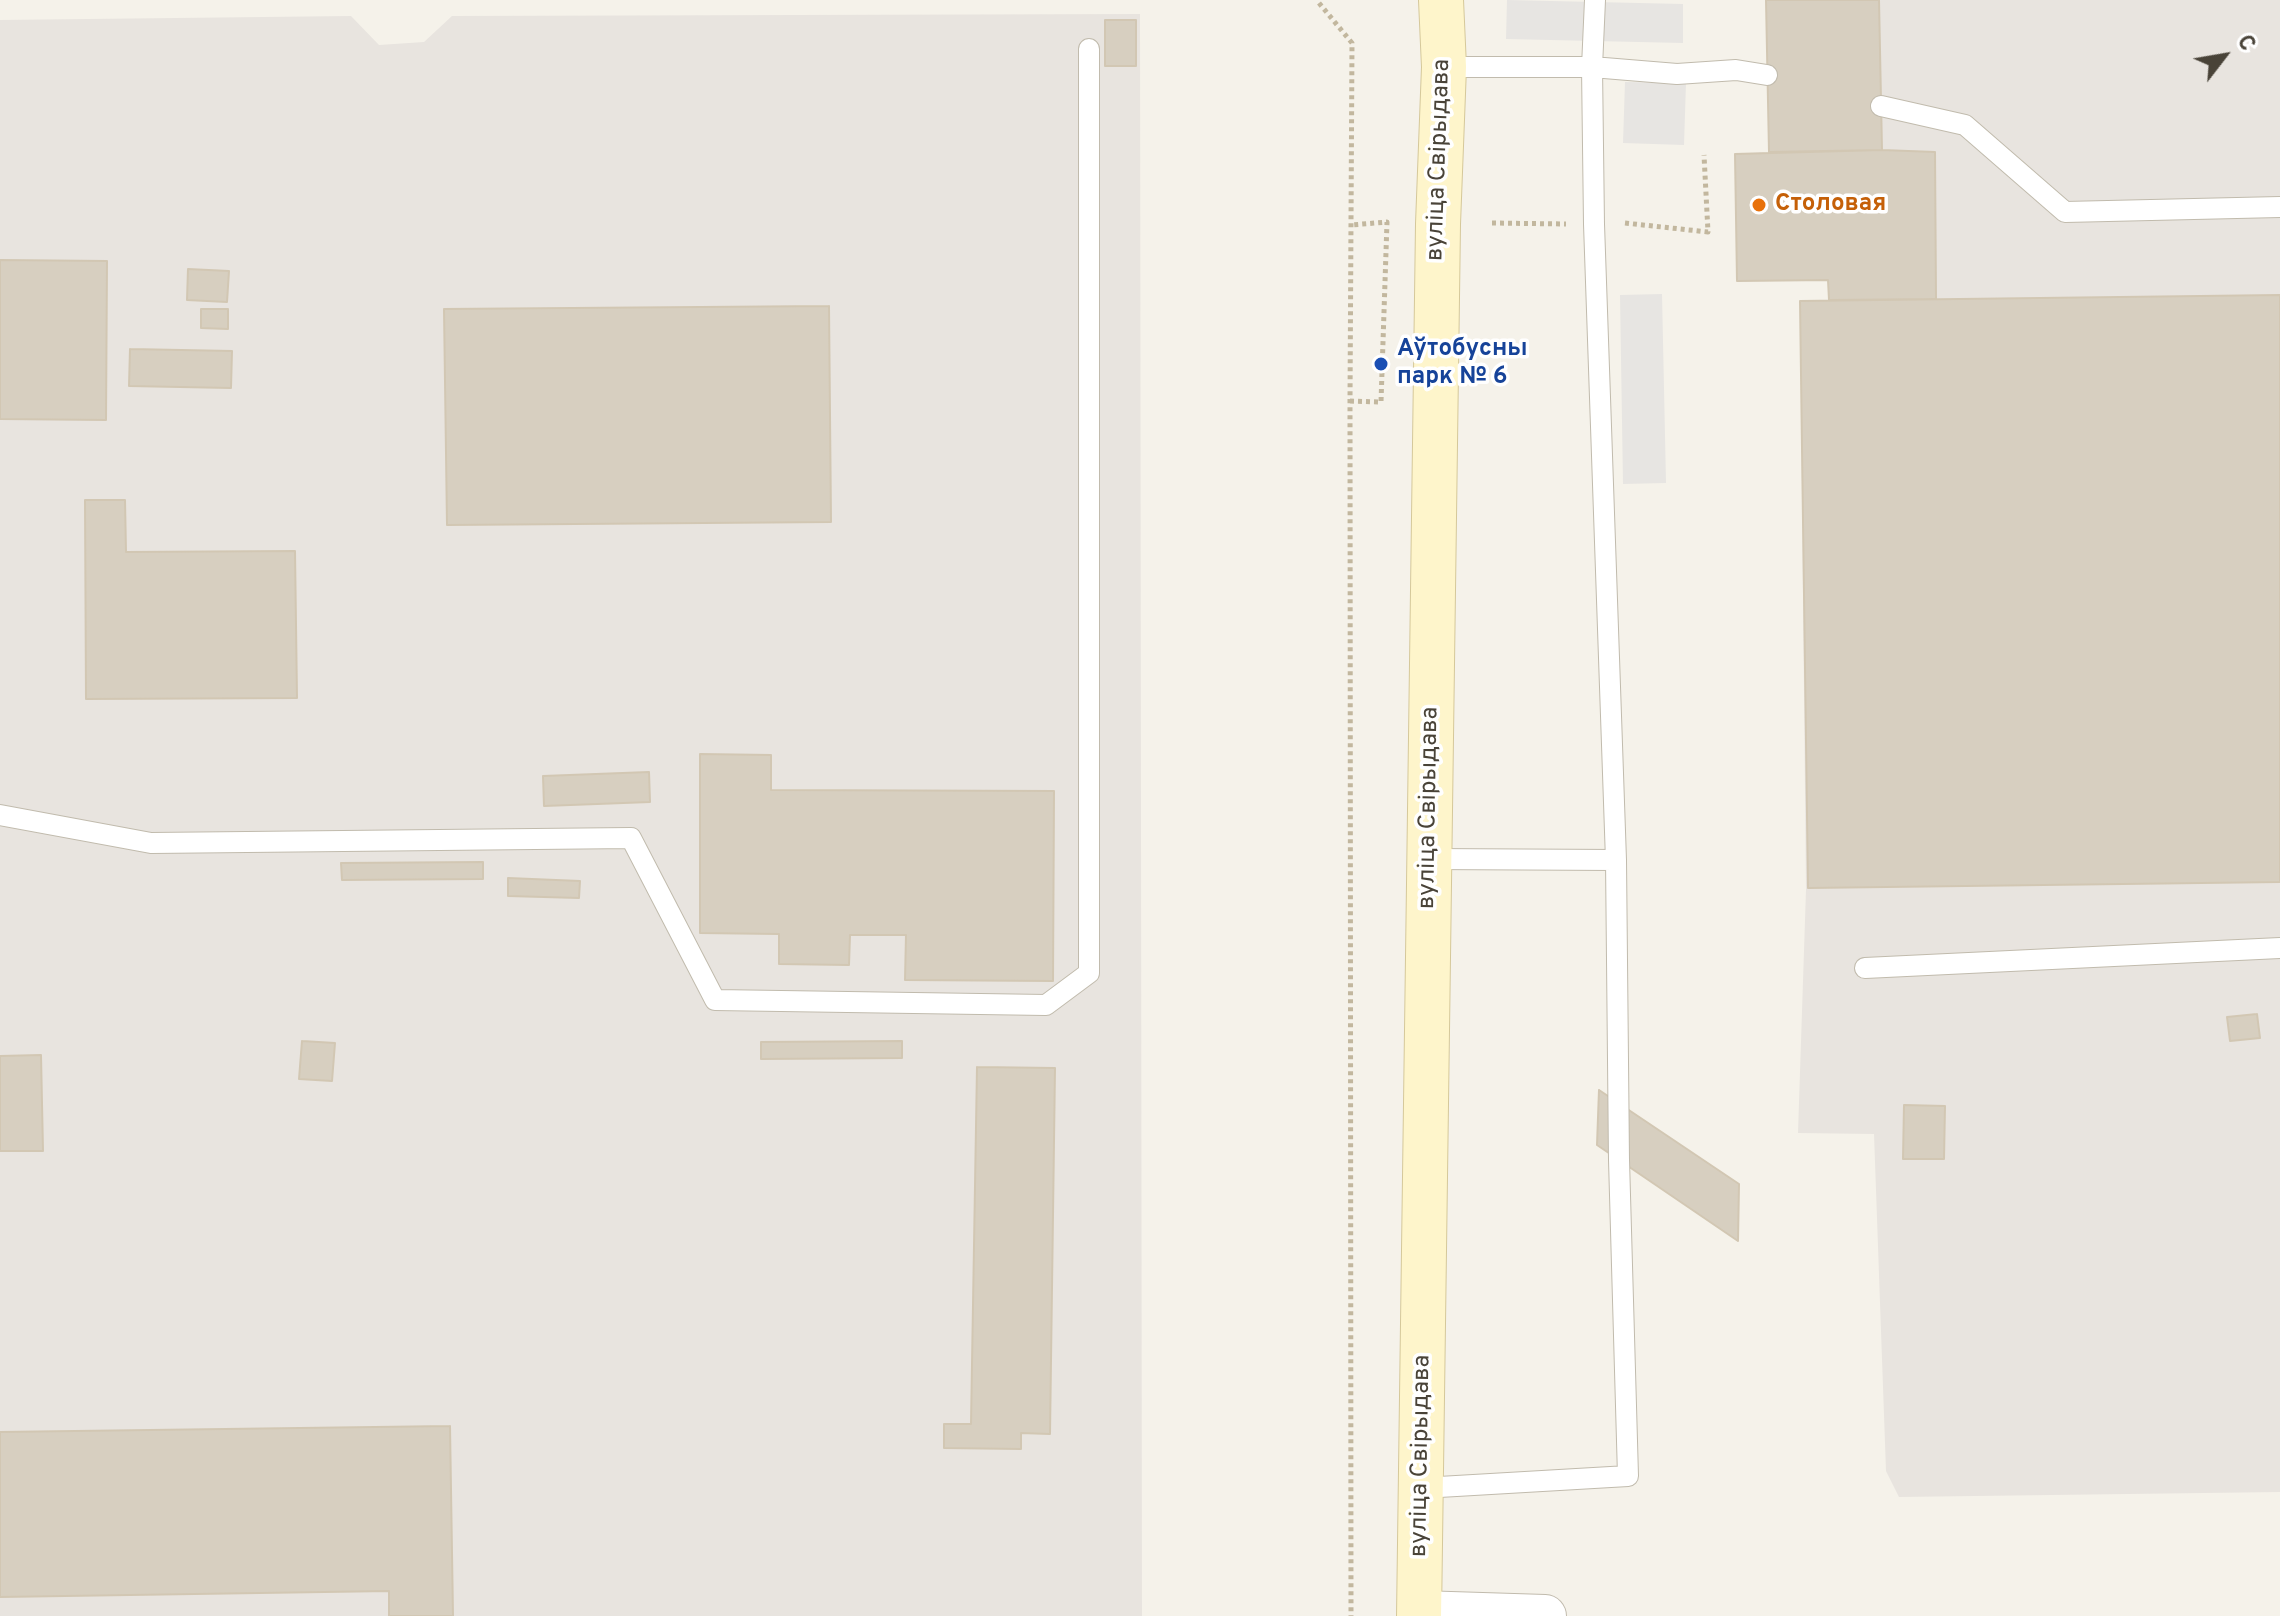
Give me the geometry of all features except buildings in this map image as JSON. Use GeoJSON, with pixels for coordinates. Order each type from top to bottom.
{"type":"FeatureCollection","features":[{"type":"Feature","properties":{"kind":"main road","name":"вуліца Свірыдава"},"geometry":{"type":"LineString","coordinates":[[1419,1614],[1438,224],[1444,67],[1441,0]]}},
{"type":"Feature","properties":{"kind":"street"},"geometry":{"type":"LineString","coordinates":[[1419,1614],[1545,1616]]}},
{"type":"Feature","properties":{"kind":"lane"},"geometry":{"type":"LineString","coordinates":[[1422,1488],[1628,1476],[1619,1160],[1616,860],[1594,224],[1592,67],[1595,0]]}},
{"type":"Feature","properties":{"kind":"lane"},"geometry":{"type":"LineString","coordinates":[[0,815],[151,843],[631,838],[715,1000],[1046,1005],[1089,973],[1089,49]]}},
{"type":"Feature","properties":{"kind":"lane"},"geometry":{"type":"LineString","coordinates":[[1444,67],[1592,67],[1677,74],[1736,70],[1767,75]]}},
{"type":"Feature","properties":{"kind":"lane"},"geometry":{"type":"LineString","coordinates":[[1881,106],[1965,125],[2065,212],[2280,207]]}},
{"type":"Feature","properties":{"kind":"lane"},"geometry":{"type":"LineString","coordinates":[[1430,859],[1616,860]]}},
{"type":"Feature","properties":{"kind":"lane"},"geometry":{"type":"LineString","coordinates":[[1865,968],[2280,948]]}},
{"type":"Feature","properties":{"kind":"path"},"geometry":{"type":"LineString","coordinates":[[1319,3],[1352,43],[1351,1616]]}},
{"type":"Feature","properties":{"kind":"path"},"geometry":{"type":"LineString","coordinates":[[1625,223],[1708,232],[1704,155]]}},
{"type":"Feature","properties":{"kind":"path"},"geometry":{"type":"LineString","coordinates":[[1350,401],[1381,402],[1387,222],[1351,225]]}},
{"type":"Feature","properties":{"kind":"path"},"geometry":{"type":"LineString","coordinates":[[1492,223],[1567,224]]}},
{"type":"Feature","properties":{"kind":"shaded area"},"geometry":{"type":"Polygon","coordinates":[[[1507,0],[1683,4],[1683,43],[1506,39],[1507,0]]]}},
{"type":"Feature","properties":{"kind":"shaded area"},"geometry":{"type":"Polygon","coordinates":[[[1766,0],[2280,0],[2280,1492],[1899,1497],[1886,1471],[1874,1134],[1798,1133],[1806,890],[1800,301],[1829,300],[1828,280],[1737,281],[1735,154],[1769,152],[1766,0]]]}},
{"type":"Feature","properties":{"kind":"shaded area"},"geometry":{"type":"Polygon","coordinates":[[[1140,14],[1142,1616],[0,1616],[0,20],[351,16],[379,45],[424,42],[452,16],[1140,14]]]}},
{"type":"Feature","properties":{"kind":"shaded area"},"geometry":{"type":"Polygon","coordinates":[[[1625,82],[1686,83],[1684,145],[1623,143],[1625,82]]]}},
{"type":"Feature","properties":{"kind":"shaded area"},"geometry":{"type":"Polygon","coordinates":[[[1662,294],[1666,483],[1623,484],[1620,295],[1662,294]]]}},
{"type":"Feature","properties":{"kind":"place","name":"Столовая"},"geometry":{"type":"Point","coordinates":[1759,205]}},
{"type":"Feature","properties":{"kind":"place","name":"Аўтобусны парк № 6"},"geometry":{"type":"Point","coordinates":[1381,364]}}]}
